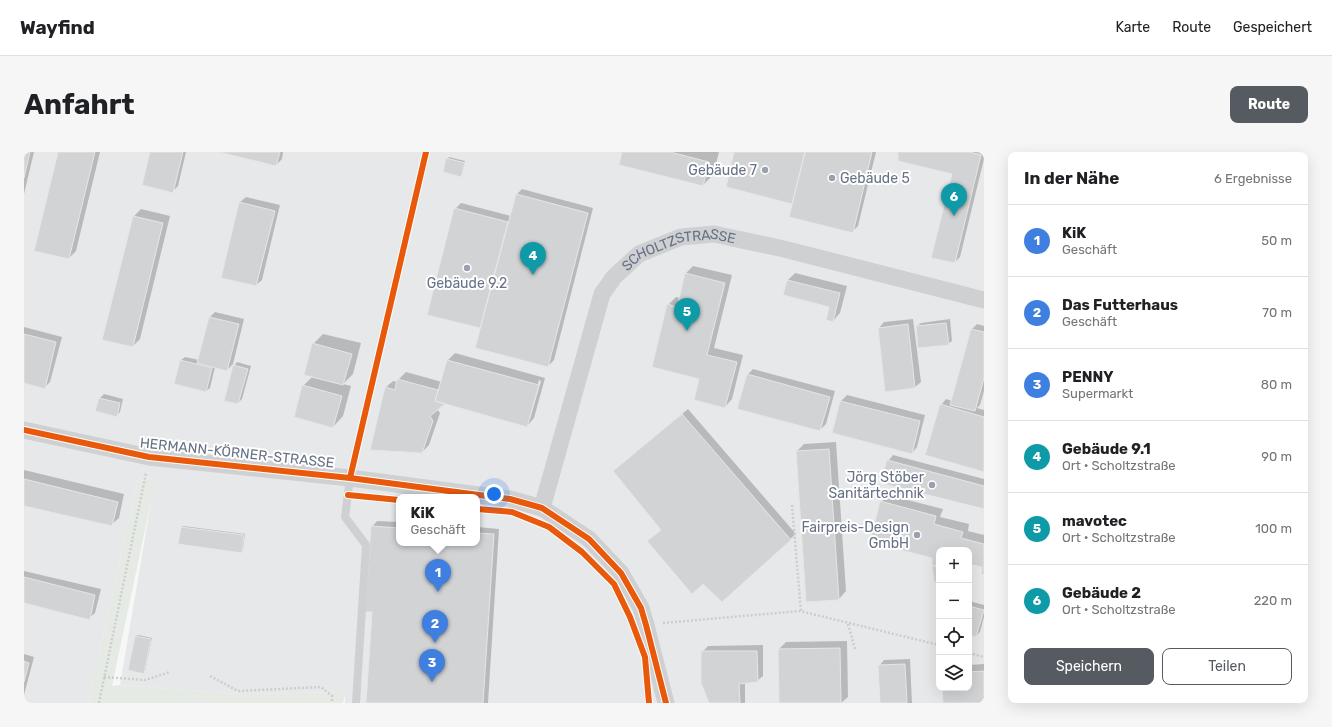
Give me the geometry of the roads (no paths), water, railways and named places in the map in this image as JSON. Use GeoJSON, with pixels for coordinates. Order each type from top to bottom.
{"type":"FeatureCollection","features":[{"type":"Feature","properties":{"kind":"street","name":"SCHOLTZSTRASSE"},"geometry":{"type":"LineString","coordinates":[[542,508],[602,294],[614,277],[639,254],[681,237],[714,234],[784,249],[984,300]]}},
{"type":"Feature","properties":{"kind":"street","name":"HERMANN-KÖRNER-STRASSE"},"geometry":{"type":"LineString","coordinates":[[24,430],[149,457],[350,478],[472,494]]}},
{"type":"Feature","properties":{"kind":"street","name":"HERMANN-KÖRNER-STRASSE"},"geometry":{"type":"LineString","coordinates":[[480,495],[510,499],[542,508],[589,539],[621,573],[641,608],[666,703]]}},
{"type":"Feature","properties":{"kind":"lane"},"geometry":{"type":"LineString","coordinates":[[350,478],[346,516],[366,545],[356,703]]}},
{"type":"Feature","properties":{"kind":"place","name":"Gebäude 7"},"geometry":{"type":"Point","coordinates":[765,170]}},
{"type":"Feature","properties":{"kind":"place","name":"Gebäude 5"},"geometry":{"type":"Point","coordinates":[832,178]}},
{"type":"Feature","properties":{"kind":"place","name":"Gebäude 2"},"geometry":{"type":"Point","coordinates":[954,216]}},
{"type":"Feature","properties":{"kind":"place","name":"Gebäude 9.2"},"geometry":{"type":"Point","coordinates":[467,268]}},
{"type":"Feature","properties":{"kind":"place","name":"Gebäude 9.1"},"geometry":{"type":"Point","coordinates":[533,275]}},
{"type":"Feature","properties":{"kind":"place","name":"mavotec"},"geometry":{"type":"Point","coordinates":[687,331]}},
{"type":"Feature","properties":{"kind":"place","name":"Jörg Stöber Sanitärtechnik"},"geometry":{"type":"Point","coordinates":[932,485]}},
{"type":"Feature","properties":{"kind":"place","name":"Fairpreis-Design GmbH"},"geometry":{"type":"Point","coordinates":[917,535]}},
{"type":"Feature","properties":{"kind":"place","name":"KiK"},"geometry":{"type":"Point","coordinates":[438,592]}},
{"type":"Feature","properties":{"kind":"place","name":"Das Futterhaus"},"geometry":{"type":"Point","coordinates":[435,643]}},
{"type":"Feature","properties":{"kind":"place","name":"PENNY"},"geometry":{"type":"Point","coordinates":[432,682]}}]}
